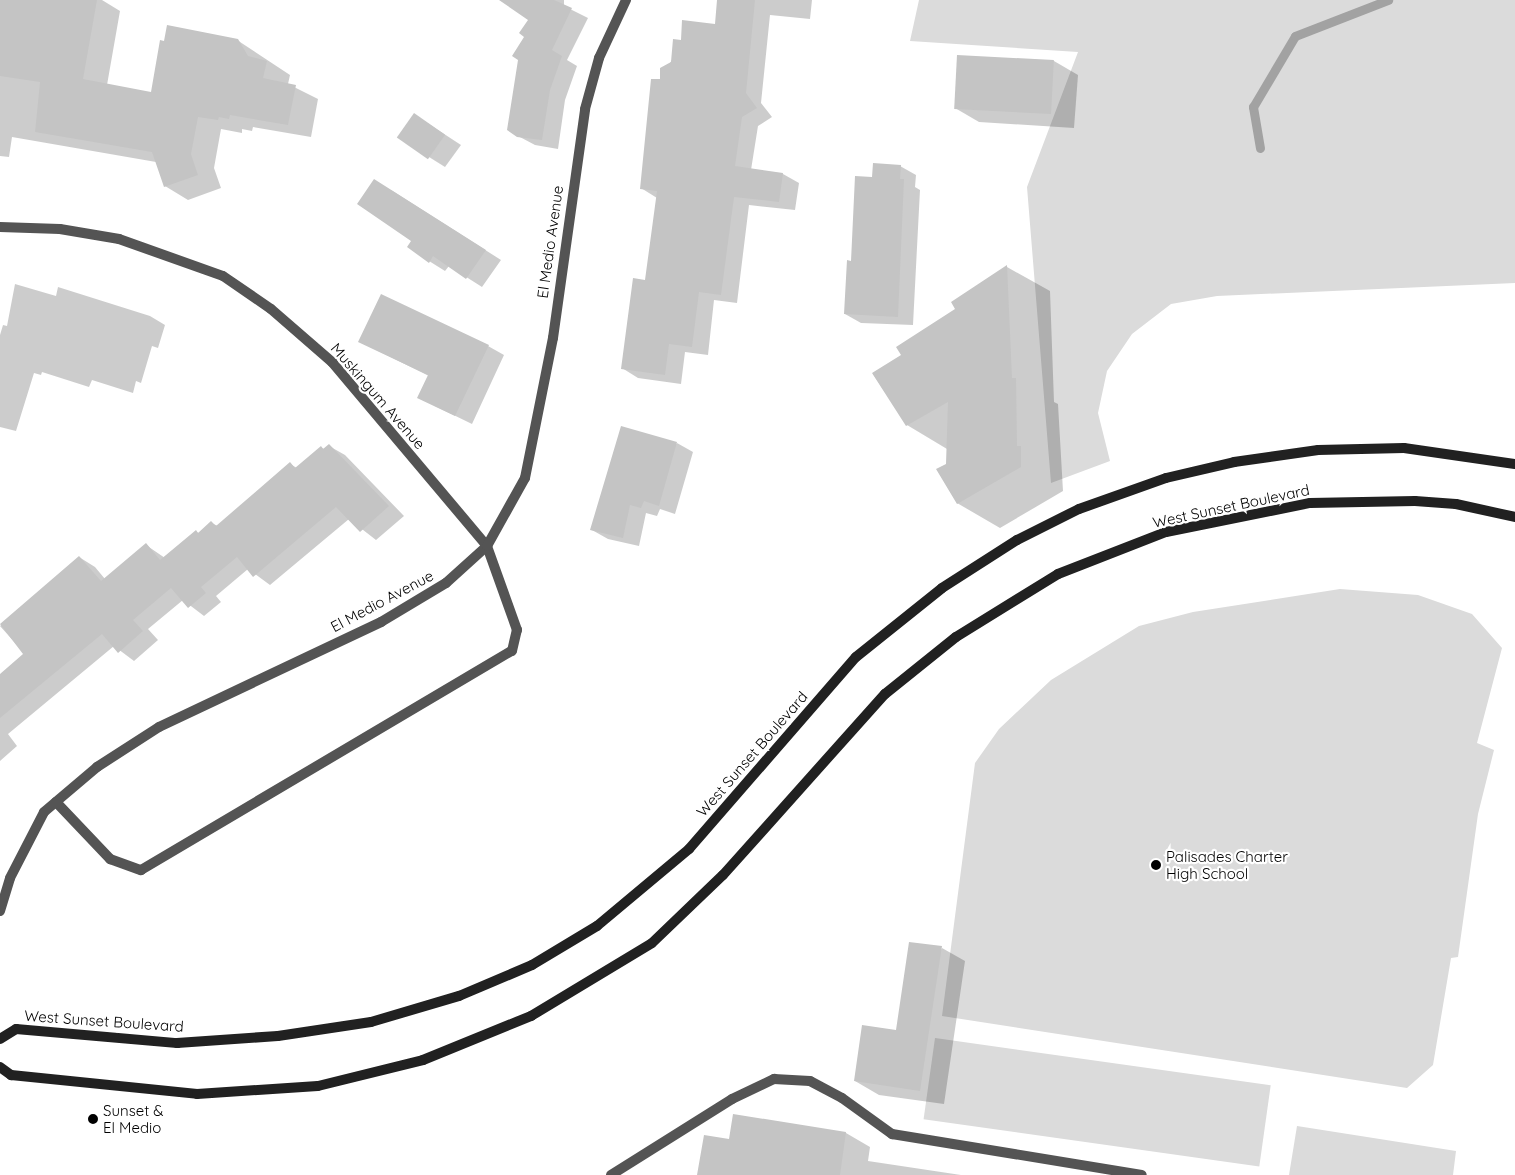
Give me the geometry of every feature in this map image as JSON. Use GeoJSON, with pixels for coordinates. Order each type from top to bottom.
{"type":"FeatureCollection","features":[{"type":"Feature","properties":{"kind":"main road","name":"West Sunset Boulevard"},"geometry":{"type":"LineString","coordinates":[[0,1039],[16,1029],[177,1043],[278,1036],[371,1022],[459,996],[532,964],[598,926],[689,849],[856,657],[942,588],[1017,540],[1079,509],[1166,478],[1234,462],[1318,450],[1404,448],[1515,464]]}},
{"type":"Feature","properties":{"kind":"main road","name":"West Sunset Boulevard"},"geometry":{"type":"LineString","coordinates":[[0,1067],[11,1075],[197,1094],[318,1086],[423,1060],[531,1016],[652,943],[723,875],[885,694],[956,637],[1058,574],[1166,532],[1310,503],[1415,500],[1456,504],[1515,517]]}},
{"type":"Feature","properties":{"kind":"street","name":"El Medio Avenue"},"geometry":{"type":"LineString","coordinates":[[0,911],[10,878],[44,812],[97,768],[159,727],[381,622],[438,588],[487,546],[525,478],[553,338],[585,109],[599,58],[626,0]]}},
{"type":"Feature","properties":{"kind":"street","name":"Muskingum Avenue"},"geometry":{"type":"LineString","coordinates":[[0,227],[60,229],[119,239],[223,276],[271,309],[332,362],[487,546]]}},
{"type":"Feature","properties":{"kind":"street"},"geometry":{"type":"LineString","coordinates":[[56,802],[110,859],[141,870],[512,650],[517,630],[487,546]]}},
{"type":"Feature","properties":{"kind":"street"},"geometry":{"type":"LineString","coordinates":[[611,1175],[732,1098],[774,1079],[810,1081],[842,1098],[892,1134],[1142,1175]]}},
{"type":"Feature","properties":{"kind":"shaded area"},"geometry":{"type":"Polygon","coordinates":[[[919,0],[1515,0],[1515,283],[1217,296],[1171,304],[1132,334],[1107,371],[1098,413],[1110,461],[1051,483],[1027,187],[1078,52],[910,41],[919,0]]]}},
{"type":"Feature","properties":{"kind":"shaded area"},"geometry":{"type":"Polygon","coordinates":[[[1340,589],[1418,595],[1472,614],[1502,648],[1477,743],[1494,750],[1478,814],[1458,957],[1451,958],[1433,1065],[1407,1088],[942,1016],[975,763],[999,729],[1051,680],[1139,626],[1193,612],[1340,589]]]}},
{"type":"Feature","properties":{"kind":"shaded area"},"geometry":{"type":"Polygon","coordinates":[[[935,1038],[1271,1085],[1259,1166],[924,1119],[935,1038]]]}},
{"type":"Feature","properties":{"kind":"shaded area"},"geometry":{"type":"Polygon","coordinates":[[[1297,1126],[1456,1151],[1453,1175],[1289,1175],[1297,1126]]]}},
{"type":"Feature","properties":{"kind":"building"},"geometry":{"type":"Polygon","coordinates":[[[0,0],[97,0],[83,79],[151,92],[160,40],[164,41],[167,25],[238,39],[248,56],[267,61],[263,78],[296,85],[288,125],[230,115],[229,119],[219,117],[218,120],[198,117],[191,154],[198,175],[164,187],[152,152],[35,132],[40,82],[0,76],[0,0]]]}},
{"type":"Feature","properties":{"kind":"building"},"geometry":{"type":"Polygon","coordinates":[[[499,0],[554,0],[572,8],[552,50],[562,56],[550,90],[542,140],[517,137],[507,130],[518,60],[512,56],[524,37],[519,33],[528,20],[499,0]]]}},
{"type":"Feature","properties":{"kind":"building"},"geometry":{"type":"Polygon","coordinates":[[[717,0],[755,0],[746,93],[757,108],[742,117],[735,166],[783,173],[779,202],[734,197],[721,295],[699,292],[692,347],[669,344],[665,375],[621,369],[633,278],[645,280],[657,191],[640,189],[651,79],[660,79],[660,68],[671,62],[673,39],[681,40],[682,20],[715,24],[717,0]]]}},
{"type":"Feature","properties":{"kind":"building"},"geometry":{"type":"Polygon","coordinates":[[[957,55],[1054,60],[1051,114],[954,109],[957,55]]]}},
{"type":"Feature","properties":{"kind":"building"},"geometry":{"type":"Polygon","coordinates":[[[414,113],[445,135],[428,159],[397,138],[414,113]]]}},
{"type":"Feature","properties":{"kind":"building"},"geometry":{"type":"Polygon","coordinates":[[[873,163],[901,165],[900,179],[904,179],[898,317],[844,314],[847,260],[851,261],[855,176],[872,177],[873,163]]]}},
{"type":"Feature","properties":{"kind":"building"},"geometry":{"type":"Polygon","coordinates":[[[374,179],[486,250],[466,279],[433,256],[429,263],[407,247],[411,241],[357,204],[374,179]]]}},
{"type":"Feature","properties":{"kind":"building"},"geometry":{"type":"Polygon","coordinates":[[[1007,265],[1012,378],[1016,378],[1017,446],[1021,446],[1021,467],[957,504],[936,469],[946,464],[948,402],[906,426],[872,373],[901,355],[896,347],[955,309],[951,302],[1007,265]]]}},
{"type":"Feature","properties":{"kind":"building"},"geometry":{"type":"Polygon","coordinates":[[[381,294],[489,345],[455,416],[417,398],[428,375],[358,342],[381,294]]]}},
{"type":"Feature","properties":{"kind":"building"},"geometry":{"type":"Polygon","coordinates":[[[621,426],[677,442],[659,506],[644,501],[641,508],[630,505],[623,538],[590,530],[621,426]]]}},
{"type":"Feature","properties":{"kind":"building"},"geometry":{"type":"Polygon","coordinates":[[[329,444],[389,506],[360,532],[336,507],[253,577],[237,557],[201,587],[206,593],[188,608],[171,588],[133,620],[143,631],[118,653],[102,634],[0,718],[0,674],[23,654],[0,624],[79,556],[101,581],[146,543],[160,560],[196,530],[198,533],[211,521],[216,526],[290,462],[295,468],[321,446],[323,449],[329,444]]]}},
{"type":"Feature","properties":{"kind":"building"},"geometry":{"type":"Polygon","coordinates":[[[909,942],[942,946],[920,1091],[854,1081],[862,1025],[896,1030],[909,942]]]}},
{"type":"Feature","properties":{"kind":"building"},"geometry":{"type":"Polygon","coordinates":[[[733,1114],[846,1132],[840,1175],[697,1175],[704,1135],[729,1139],[733,1114]]]}},
{"type":"Feature","properties":{"kind":"waterway"},"geometry":{"type":"LineString","coordinates":[[1260,148],[1253,107],[1295,36],[1388,0]]}},
{"type":"Feature","properties":{"kind":"place","name":"Palisades Charter High School"},"geometry":{"type":"Point","coordinates":[1156,865]}},
{"type":"Feature","properties":{"kind":"place","name":"Sunset & El Medio"},"geometry":{"type":"Point","coordinates":[93,1119]}}]}
